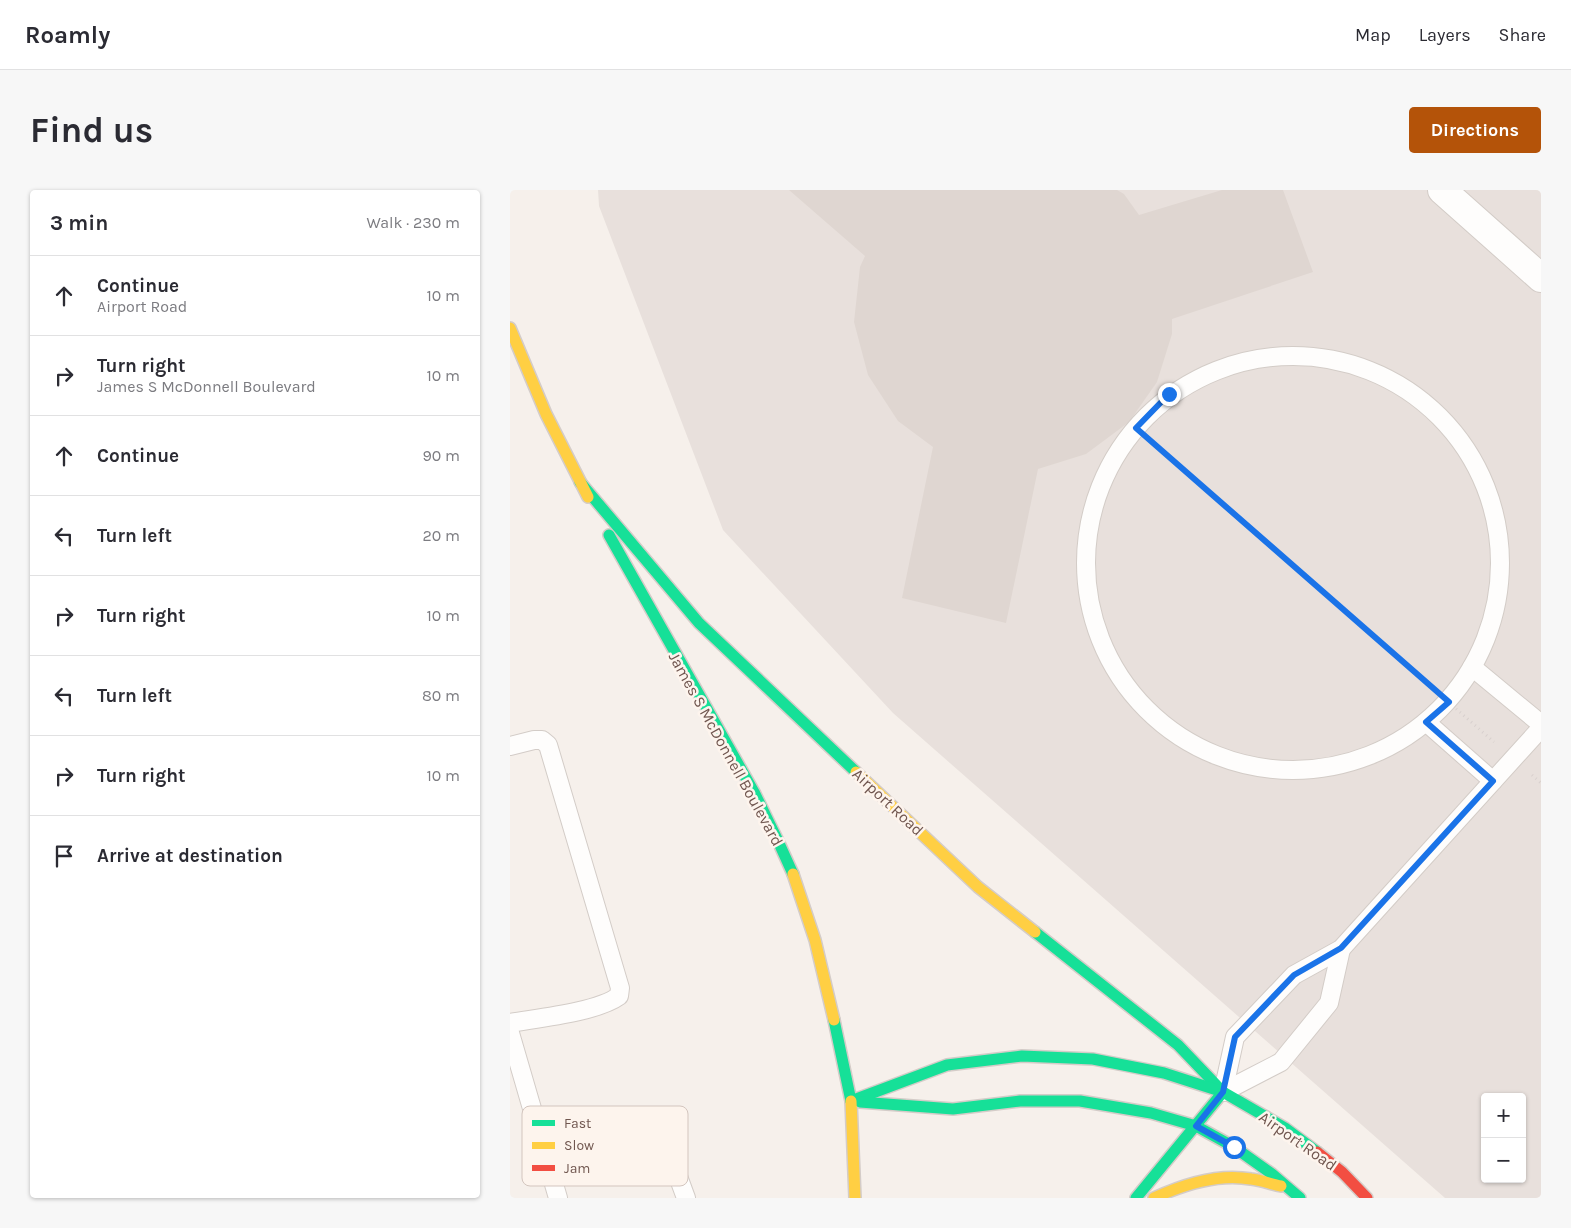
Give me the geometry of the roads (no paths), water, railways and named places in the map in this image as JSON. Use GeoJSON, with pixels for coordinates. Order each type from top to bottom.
{"type":"FeatureCollection","features":[{"type":"Feature","properties":{"kind":"main road","name":"James S McDonnell Boulevard"},"geometry":{"type":"LineString","coordinates":[[510,328],[519,354],[563,451],[665,637],[729,748],[776,837],[798,889],[823,968],[851,1102],[855,1198]]}},
{"type":"Feature","properties":{"kind":"main road","name":"Airport Road"},"geometry":{"type":"LineString","coordinates":[[580,482],[699,623],[978,887],[1178,1045],[1223,1092]]}},
{"type":"Feature","properties":{"kind":"main road","name":"Airport Road"},"geometry":{"type":"LineString","coordinates":[[851,1102],[947,1065],[1022,1056],[1093,1060],[1164,1073],[1223,1092],[1285,1128],[1342,1172],[1366,1198]]}},
{"type":"Feature","properties":{"kind":"main road"},"geometry":{"type":"LineString","coordinates":[[1136,1198],[1223,1092]]}},
{"type":"Feature","properties":{"kind":"main road"},"geometry":{"type":"LineString","coordinates":[[851,1102],[953,1109],[1020,1100],[1080,1101],[1151,1113],[1196,1126],[1234,1147],[1272,1174],[1300,1198]]}},
{"type":"Feature","properties":{"kind":"main road"},"geometry":{"type":"LineString","coordinates":[[1154,1198],[1176,1188],[1217,1177],[1248,1178],[1289,1188]]}},
{"type":"Feature","properties":{"kind":"street"},"geometry":{"type":"LineString","coordinates":[[1442,190],[1541,278]]}},
{"type":"Feature","properties":{"kind":"lane"},"geometry":{"type":"LineString","coordinates":[[1303,354],[1372,370],[1432,407],[1474,458],[1498,520],[1501,586],[1484,650],[1472,667],[1449,702],[1396,746],[1334,768],[1268,770],[1200,750],[1142,708],[1103,649],[1085,580],[1091,510],[1120,446],[1133,425],[1169,394],[1232,363],[1303,354]]}},
{"type":"Feature","properties":{"kind":"lane"},"geometry":{"type":"LineString","coordinates":[[1472,667],[1541,724]]}},
{"type":"Feature","properties":{"kind":"lane"},"geometry":{"type":"LineString","coordinates":[[1426,722],[1493,781]]}},
{"type":"Feature","properties":{"kind":"lane"},"geometry":{"type":"LineString","coordinates":[[1223,1092],[1235,1037],[1294,975],[1341,948],[1541,728]]}},
{"type":"Feature","properties":{"kind":"lane"},"geometry":{"type":"LineString","coordinates":[[510,746],[534,740],[542,740],[548,745],[620,988],[619,996],[611,1001],[585,1009],[510,1023]]}},
{"type":"Feature","properties":{"kind":"lane"},"geometry":{"type":"LineString","coordinates":[[1223,1092],[1281,1062],[1329,1003],[1341,948]]}},
{"type":"Feature","properties":{"kind":"lane"},"geometry":{"type":"LineString","coordinates":[[510,1034],[531,1106]]}},
{"type":"Feature","properties":{"kind":"lane"},"geometry":{"type":"LineString","coordinates":[[554,1186],[558,1198]]}},
{"type":"Feature","properties":{"kind":"lane"},"geometry":{"type":"LineString","coordinates":[[682,1186],[686,1198]]}}]}
